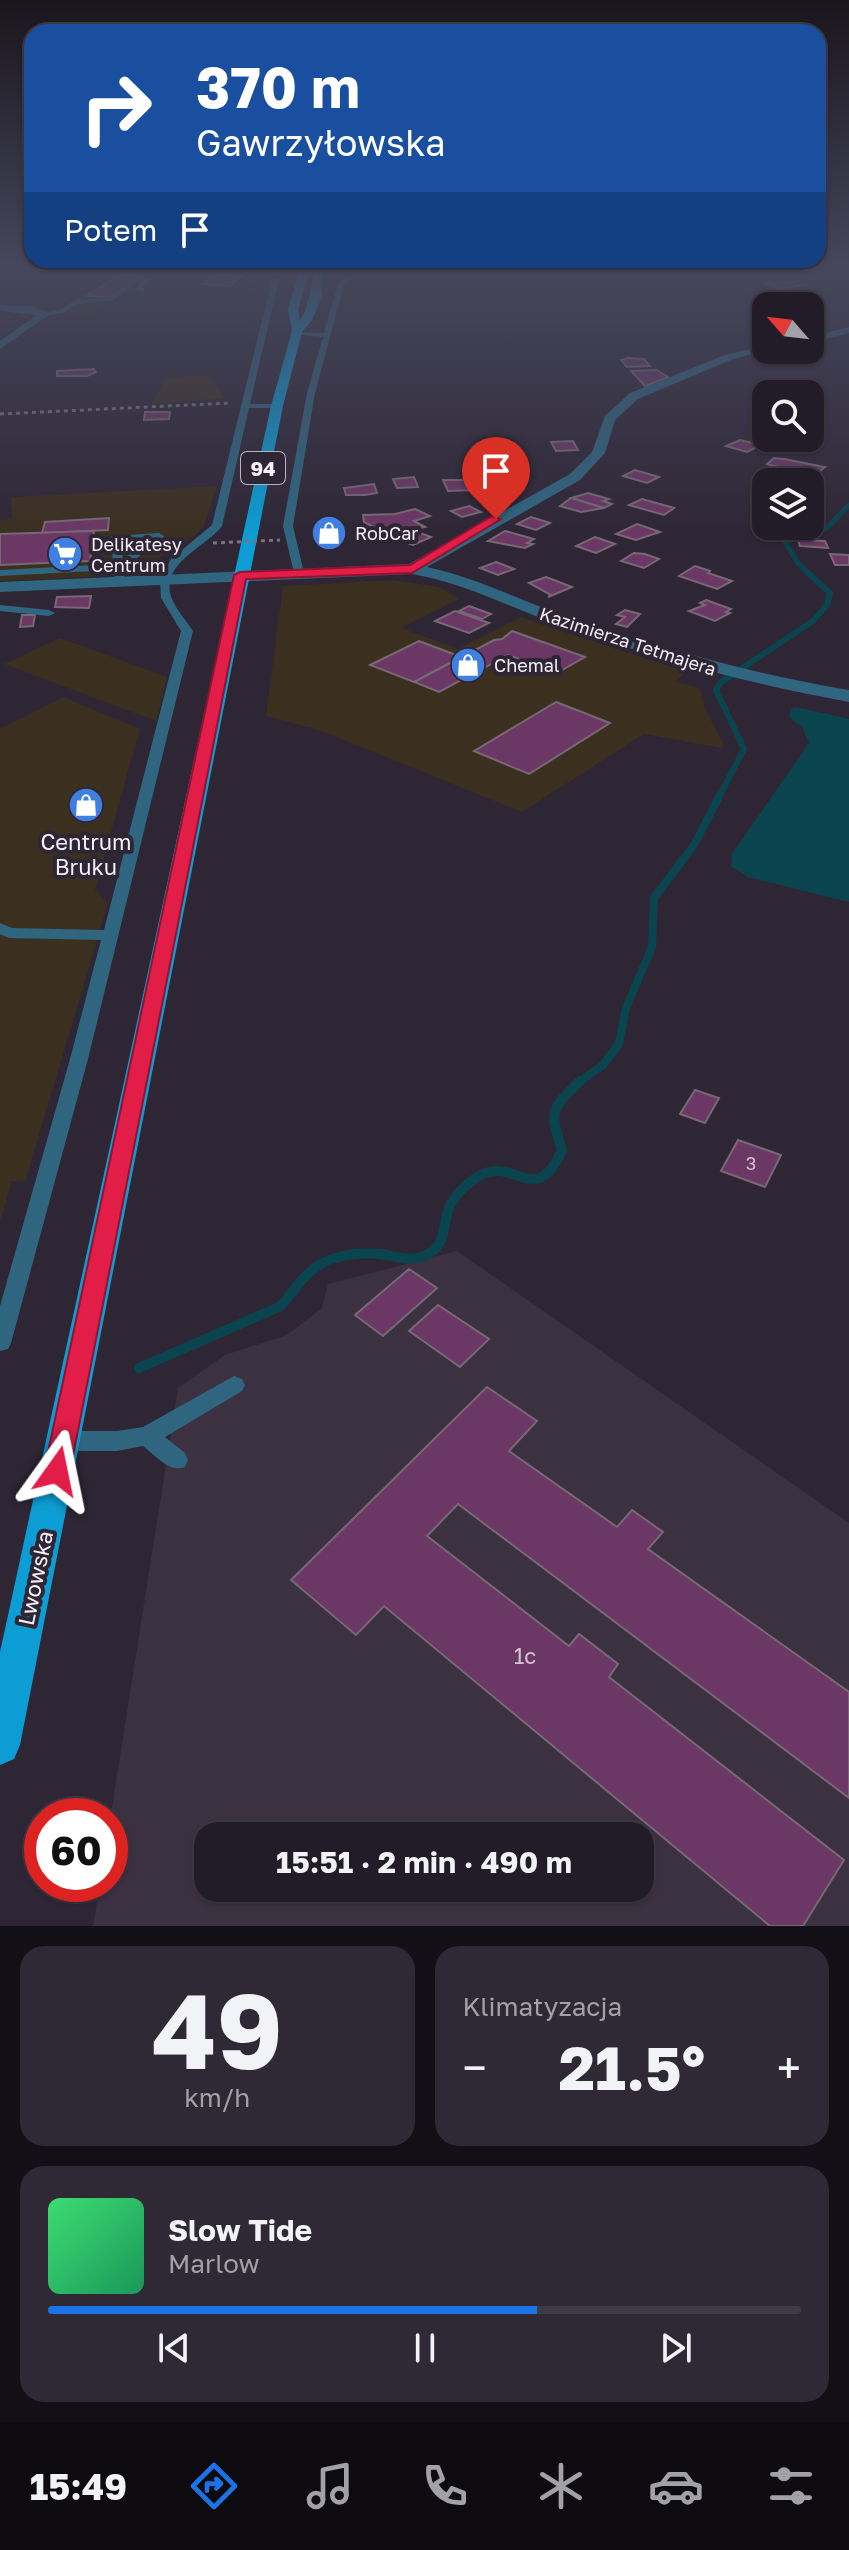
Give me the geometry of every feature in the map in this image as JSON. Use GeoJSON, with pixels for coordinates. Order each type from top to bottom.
{"type":"FeatureCollection","features":[{"type":"Feature","properties":{"kind":"main road","name":"Lwowska"},"geometry":{"type":"LineString","coordinates":[[0,1745],[240,575],[290,358]]}},
{"type":"Feature","properties":{"kind":"street"},"geometry":{"type":"LineString","coordinates":[[0,587],[119,574],[167,579],[412,569],[575,477],[598,453],[613,413],[634,396],[727,358]]}},
{"type":"Feature","properties":{"kind":"street","name":"Kazimierza Tetmajera"},"geometry":{"type":"LineString","coordinates":[[412,569],[458,580],[548,616],[732,674],[849,696]]}},
{"type":"Feature","properties":{"kind":"lane"},"geometry":{"type":"LineString","coordinates":[[0,1343],[110,935],[187,631],[165,592],[167,579],[177,558],[203,541],[217,526],[256,358]]}},
{"type":"Feature","properties":{"kind":"lane"},"geometry":{"type":"LineString","coordinates":[[299,573],[288,526],[320,358]]}},
{"type":"Feature","properties":{"kind":"lane"},"geometry":{"type":"LineString","coordinates":[[245,404],[277,406]]}},
{"type":"Feature","properties":{"kind":"lane"},"geometry":{"type":"LineString","coordinates":[[0,573],[119,574]]}},
{"type":"Feature","properties":{"kind":"lane"},"geometry":{"type":"LineString","coordinates":[[0,608],[49,613]]}},
{"type":"Feature","properties":{"kind":"lane"},"geometry":{"type":"LineString","coordinates":[[0,928],[9,933],[110,935]]}},
{"type":"Feature","properties":{"kind":"lane"},"geometry":{"type":"LineString","coordinates":[[64,1441],[117,1441],[147,1436],[234,1385]]}},
{"type":"Feature","properties":{"kind":"lane"},"geometry":{"type":"LineString","coordinates":[[147,1436],[177,1460]]}},
{"type":"Feature","properties":{"kind":"path"},"geometry":{"type":"LineString","coordinates":[[0,414],[245,404]]}},
{"type":"Feature","properties":{"kind":"path"},"geometry":{"type":"LineString","coordinates":[[213,543],[280,540]]}},
{"type":"Feature","properties":{"kind":"shaded area"},"geometry":{"type":"Polygon","coordinates":[[[207,375],[226,398],[152,404],[166,378],[207,375]]]}},
{"type":"Feature","properties":{"kind":"shaded area"},"geometry":{"type":"Polygon","coordinates":[[[217,486],[204,526],[196,535],[159,558],[150,574],[0,581],[0,520],[12,519],[11,497],[217,486]]]}},
{"type":"Feature","properties":{"kind":"shaded area"},"geometry":{"type":"Polygon","coordinates":[[[393,580],[439,587],[459,599],[401,628],[458,649],[521,617],[686,672],[676,681],[701,689],[704,707],[724,745],[722,748],[644,734],[522,812],[319,730],[266,716],[283,586],[393,580]]]}},
{"type":"Feature","properties":{"kind":"shaded area"},"geometry":{"type":"Polygon","coordinates":[[[60,638],[167,677],[156,721],[4,664],[60,638]]]}},
{"type":"Feature","properties":{"kind":"shaded area"},"geometry":{"type":"Polygon","coordinates":[[[63,697],[140,729],[95,889],[108,903],[25,1182],[12,1181],[0,1223],[0,729],[63,697]]]}},
{"type":"Feature","properties":{"kind":"shaded area"},"geometry":{"type":"Polygon","coordinates":[[[457,1251],[849,1523],[849,1926],[93,1926],[97,1902],[128,1902],[128,1798],[113,1798],[178,1388],[225,1355],[287,1335],[322,1308],[328,1284],[457,1251]]]}},
{"type":"Feature","properties":{"kind":"water"},"geometry":{"type":"Polygon","coordinates":[[[797,707],[849,719],[849,902],[748,877],[731,866],[732,854],[809,743],[802,727],[789,717],[791,709],[797,707]]]}},
{"type":"Feature","properties":{"kind":"building"},"geometry":{"type":"Polygon","coordinates":[[[644,359],[650,366],[627,367],[621,360],[644,359]]]}},
{"type":"Feature","properties":{"kind":"building"},"geometry":{"type":"Polygon","coordinates":[[[94,369],[96,372],[87,376],[57,376],[57,371],[94,369]]]}},
{"type":"Feature","properties":{"kind":"building"},"geometry":{"type":"Polygon","coordinates":[[[657,370],[668,377],[645,386],[631,371],[657,370]]]}},
{"type":"Feature","properties":{"kind":"building"},"geometry":{"type":"Polygon","coordinates":[[[145,412],[170,412],[169,419],[144,420],[145,412]]]}},
{"type":"Feature","properties":{"kind":"building"},"geometry":{"type":"Polygon","coordinates":[[[740,440],[752,443],[752,450],[747,452],[726,446],[740,440]]]}},
{"type":"Feature","properties":{"kind":"building"},"geometry":{"type":"Polygon","coordinates":[[[573,441],[578,450],[556,451],[551,442],[573,441]]]}},
{"type":"Feature","properties":{"kind":"building"},"geometry":{"type":"Polygon","coordinates":[[[774,458],[825,467],[781,468],[767,464],[774,458]]]}},
{"type":"Feature","properties":{"kind":"building"},"geometry":{"type":"Polygon","coordinates":[[[635,470],[659,477],[647,483],[623,476],[635,470]]]}},
{"type":"Feature","properties":{"kind":"building"},"geometry":{"type":"Polygon","coordinates":[[[414,477],[418,487],[397,488],[393,479],[414,477]]]}},
{"type":"Feature","properties":{"kind":"building"},"geometry":{"type":"Polygon","coordinates":[[[443,480],[469,480],[474,490],[448,491],[443,480]]]}},
{"type":"Feature","properties":{"kind":"building"},"geometry":{"type":"Polygon","coordinates":[[[374,484],[377,493],[365,495],[346,495],[344,488],[374,484]]]}},
{"type":"Feature","properties":{"kind":"building"},"geometry":{"type":"Polygon","coordinates":[[[588,493],[609,499],[603,501],[612,504],[604,508],[571,498],[588,493]]]}},
{"type":"Feature","properties":{"kind":"building"},"geometry":{"type":"Polygon","coordinates":[[[571,498],[604,508],[581,512],[560,506],[571,498]]]}},
{"type":"Feature","properties":{"kind":"building"},"geometry":{"type":"Polygon","coordinates":[[[642,499],[674,508],[664,515],[629,505],[642,499]]]}},
{"type":"Feature","properties":{"kind":"building"},"geometry":{"type":"Polygon","coordinates":[[[469,506],[481,512],[462,517],[451,511],[469,506]]]}},
{"type":"Feature","properties":{"kind":"building"},"geometry":{"type":"Polygon","coordinates":[[[415,509],[430,516],[414,521],[425,527],[390,536],[364,522],[363,515],[395,514],[415,509]]]}},
{"type":"Feature","properties":{"kind":"building"},"geometry":{"type":"Polygon","coordinates":[[[531,517],[550,523],[536,530],[517,524],[531,517]]]}},
{"type":"Feature","properties":{"kind":"building"},"geometry":{"type":"Polygon","coordinates":[[[109,518],[108,530],[42,533],[45,522],[109,518]]]}},
{"type":"Feature","properties":{"kind":"building"},"geometry":{"type":"Polygon","coordinates":[[[637,524],[660,532],[636,540],[616,534],[637,524]]]}},
{"type":"Feature","properties":{"kind":"building"},"geometry":{"type":"Polygon","coordinates":[[[412,530],[431,537],[413,545],[393,538],[412,530]]]}},
{"type":"Feature","properties":{"kind":"building"},"geometry":{"type":"Polygon","coordinates":[[[94,531],[90,561],[0,565],[0,534],[94,531]]]}},
{"type":"Feature","properties":{"kind":"building"},"geometry":{"type":"Polygon","coordinates":[[[505,531],[534,539],[527,543],[533,544],[525,548],[488,541],[505,531]]]}},
{"type":"Feature","properties":{"kind":"building"},"geometry":{"type":"Polygon","coordinates":[[[595,537],[615,544],[596,553],[576,546],[595,537]]]}},
{"type":"Feature","properties":{"kind":"building"},"geometry":{"type":"Polygon","coordinates":[[[798,540],[825,541],[828,548],[800,546],[798,540]]]}},
{"type":"Feature","properties":{"kind":"building"},"geometry":{"type":"Polygon","coordinates":[[[634,553],[659,559],[644,568],[621,561],[634,553]]]}},
{"type":"Feature","properties":{"kind":"building"},"geometry":{"type":"Polygon","coordinates":[[[830,554],[849,555],[849,565],[835,565],[830,554]]]}},
{"type":"Feature","properties":{"kind":"building"},"geometry":{"type":"Polygon","coordinates":[[[496,562],[514,569],[498,575],[480,568],[496,562]]]}},
{"type":"Feature","properties":{"kind":"building"},"geometry":{"type":"Polygon","coordinates":[[[695,566],[732,581],[717,589],[679,576],[695,566]]]}},
{"type":"Feature","properties":{"kind":"building"},"geometry":{"type":"Polygon","coordinates":[[[546,577],[572,587],[548,597],[551,595],[529,583],[546,577]]]}},
{"type":"Feature","properties":{"kind":"building"},"geometry":{"type":"Polygon","coordinates":[[[91,596],[89,608],[55,607],[57,597],[91,596]]]}},
{"type":"Feature","properties":{"kind":"building"},"geometry":{"type":"Polygon","coordinates":[[[706,600],[731,609],[726,612],[730,613],[715,621],[689,611],[705,605],[700,603],[706,600]]]}},
{"type":"Feature","properties":{"kind":"building"},"geometry":{"type":"Polygon","coordinates":[[[469,606],[491,614],[482,619],[459,611],[469,606]]]}},
{"type":"Feature","properties":{"kind":"building"},"geometry":{"type":"Polygon","coordinates":[[[625,610],[640,614],[627,627],[616,624],[625,617],[617,615],[625,610]]]}},
{"type":"Feature","properties":{"kind":"building"},"geometry":{"type":"Polygon","coordinates":[[[455,611],[489,623],[469,633],[435,621],[455,611]]]}},
{"type":"Feature","properties":{"kind":"building"},"geometry":{"type":"Polygon","coordinates":[[[22,615],[35,615],[33,626],[20,627],[22,615]]]}},
{"type":"Feature","properties":{"kind":"building","name":"Chemal"},"geometry":{"type":"Polygon","coordinates":[[[512,631],[585,657],[557,673],[508,655],[439,692],[414,682],[494,640],[502,639],[512,631]]]}},
{"type":"Feature","properties":{"kind":"building"},"geometry":{"type":"Polygon","coordinates":[[[419,641],[461,657],[414,682],[370,665],[419,641]]]}},
{"type":"Feature","properties":{"kind":"building"},"geometry":{"type":"Polygon","coordinates":[[[556,702],[610,723],[529,774],[474,751],[556,702]]]}},
{"type":"Feature","properties":{"kind":"building","name":"Centrum Bruku"},"geometry":{"type":"Polygon","coordinates":[[[75,798],[101,798],[97,812],[71,812],[75,798]]]}},
{"type":"Feature","properties":{"kind":"building"},"geometry":{"type":"Polygon","coordinates":[[[695,1090],[719,1098],[705,1123],[680,1114],[695,1090]]]}},
{"type":"Feature","properties":{"kind":"building"},"geometry":{"type":"Polygon","coordinates":[[[738,1140],[781,1155],[765,1187],[721,1171],[738,1140]]]}},
{"type":"Feature","properties":{"kind":"building"},"geometry":{"type":"Polygon","coordinates":[[[409,1269],[437,1288],[383,1336],[355,1315],[409,1269]]]}},
{"type":"Feature","properties":{"kind":"building"},"geometry":{"type":"Polygon","coordinates":[[[438,1305],[489,1339],[460,1367],[409,1331],[438,1305]]]}},
{"type":"Feature","properties":{"kind":"building"},"geometry":{"type":"Polygon","coordinates":[[[487,1387],[537,1421],[509,1451],[617,1527],[632,1510],[663,1532],[648,1549],[849,1692],[849,1798],[458,1504],[427,1536],[569,1646],[579,1634],[618,1664],[609,1677],[844,1860],[803,1926],[770,1926],[654,1830],[654,1822],[645,1822],[384,1606],[356,1635],[291,1580],[487,1387]]]}},
{"type":"Feature","properties":{"kind":"waterway"},"geometry":{"type":"LineString","coordinates":[[808,573],[785,542],[792,536],[826,529],[849,505]]}},
{"type":"Feature","properties":{"kind":"waterway"},"geometry":{"type":"LineString","coordinates":[[719,797],[744,749],[716,690],[720,683],[813,621],[827,605],[830,593],[808,573]]}},
{"type":"Feature","properties":{"kind":"waterway"},"geometry":{"type":"LineString","coordinates":[[578,1083],[603,1065],[619,1044],[626,1008],[652,947],[654,898],[694,845],[720,795]]}},
{"type":"Feature","properties":{"kind":"waterway"},"geometry":{"type":"LineString","coordinates":[[139,1368],[279,1307],[314,1269],[332,1259],[362,1253],[413,1258],[431,1252],[440,1243],[453,1200],[476,1178],[493,1171],[534,1179],[543,1176],[552,1167],[562,1150],[555,1126],[555,1111],[578,1083]]}},
{"type":"Feature","properties":{"kind":"place","name":"RobCar"},"geometry":{"type":"Point","coordinates":[329,533]}},
{"type":"Feature","properties":{"kind":"place","name":"Delikatesy Centrum"},"geometry":{"type":"Point","coordinates":[65,554]}},
{"type":"Feature","properties":{"kind":"place","name":"Chemal"},"geometry":{"type":"Point","coordinates":[468,665]}},
{"type":"Feature","properties":{"kind":"place","name":"Centrum Bruku"},"geometry":{"type":"Point","coordinates":[86,805]}},
{"type":"Feature","properties":{"kind":"route"},"geometry":{"type":"LineString","coordinates":[[57,1471],[240,575],[412,569],[496,519]]}}]}
